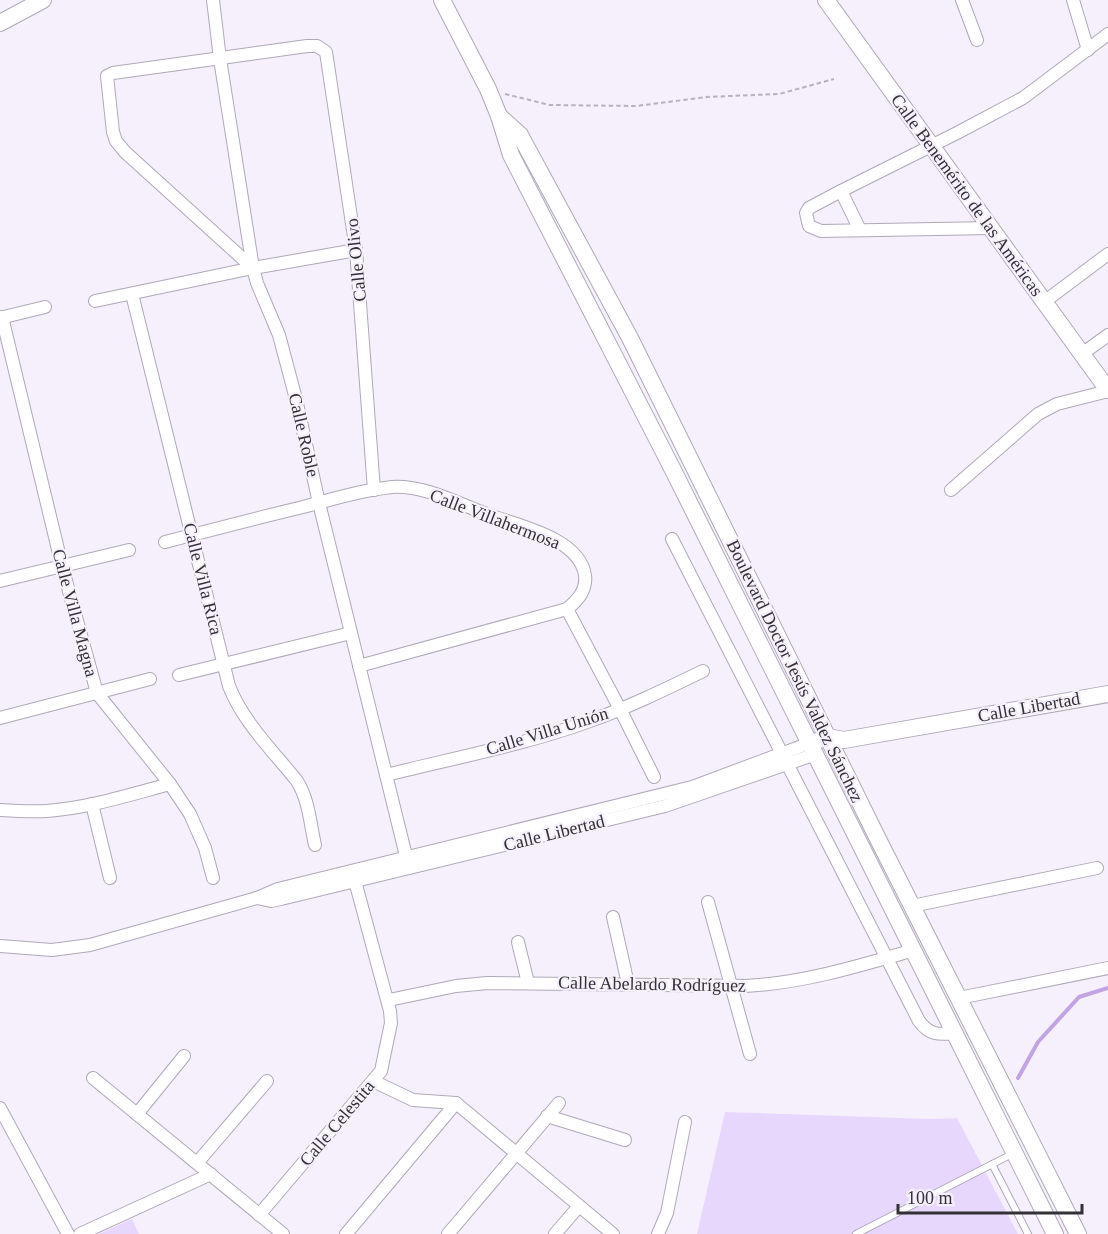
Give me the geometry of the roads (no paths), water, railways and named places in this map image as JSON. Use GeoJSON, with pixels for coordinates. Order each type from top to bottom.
{"type":"FeatureCollection","features":[{"type":"Feature","properties":{"kind":"main road"},"geometry":{"type":"LineString","coordinates":[[0,23],[43,0]]}},
{"type":"Feature","properties":{"kind":"main road","name":"Boulevard Doctor Jesús Valdez Sánchez"},"geometry":{"type":"LineString","coordinates":[[442,0],[488,89],[511,154],[660,444],[1055,1234]]}},
{"type":"Feature","properties":{"kind":"main road","name":"Calle Benemérito de las Américas"},"geometry":{"type":"LineString","coordinates":[[826,0],[1108,391]]}},
{"type":"Feature","properties":{"kind":"main road","name":"Boulevard Doctor Jesús Valdez Sánchez"},"geometry":{"type":"LineString","coordinates":[[499,116],[520,135],[630,338],[835,742],[912,906],[1078,1234]]}},
{"type":"Feature","properties":{"kind":"main road"},"geometry":{"type":"LineString","coordinates":[[660,444],[677,434]]}},
{"type":"Feature","properties":{"kind":"main road","name":"Calle Libertad"},"geometry":{"type":"LineString","coordinates":[[813,748],[835,742],[1108,694]]}},
{"type":"Feature","properties":{"kind":"street","name":"Calle Roble"},"geometry":{"type":"LineString","coordinates":[[213,0],[253,268],[279,335],[296,399],[319,503],[408,862]]}},
{"type":"Feature","properties":{"kind":"street"},"geometry":{"type":"LineString","coordinates":[[962,0],[977,40]]}},
{"type":"Feature","properties":{"kind":"street"},"geometry":{"type":"LineString","coordinates":[[1072,0],[1088,50]]}},
{"type":"Feature","properties":{"kind":"street"},"geometry":{"type":"LineString","coordinates":[[992,228],[821,231],[812,228],[807,222],[806,213],[809,208],[841,191],[1023,98],[1108,34]]}},
{"type":"Feature","properties":{"kind":"street","name":"Calle Olivo"},"geometry":{"type":"LineString","coordinates":[[220,59],[307,46],[322,48],[328,59],[356,250],[374,490]]}},
{"type":"Feature","properties":{"kind":"street"},"geometry":{"type":"LineString","coordinates":[[220,59],[113,73],[107,76],[113,132],[116,141],[125,152],[253,268]]}},
{"type":"Feature","properties":{"kind":"street"},"geometry":{"type":"LineString","coordinates":[[841,191],[860,231]]}},
{"type":"Feature","properties":{"kind":"street"},"geometry":{"type":"LineString","coordinates":[[95,301],[253,268],[356,250]]}},
{"type":"Feature","properties":{"kind":"street"},"geometry":{"type":"LineString","coordinates":[[1044,302],[1108,254]]}},
{"type":"Feature","properties":{"kind":"street","name":"Calle Villa Rica"},"geometry":{"type":"LineString","coordinates":[[132,294],[223,664],[235,702],[303,790],[315,845]]}},
{"type":"Feature","properties":{"kind":"street"},"geometry":{"type":"LineString","coordinates":[[1,318],[45,308]]}},
{"type":"Feature","properties":{"kind":"street","name":"Calle Villa Magna"},"geometry":{"type":"LineString","coordinates":[[1,318],[62,566],[97,693],[170,784],[190,814],[200,834],[213,878]]}},
{"type":"Feature","properties":{"kind":"street"},"geometry":{"type":"LineString","coordinates":[[1082,354],[1108,335]]}},
{"type":"Feature","properties":{"kind":"street"},"geometry":{"type":"LineString","coordinates":[[951,490],[1038,414],[1057,405],[1108,391]]}},
{"type":"Feature","properties":{"kind":"street","name":"Calle Villahermosa"},"geometry":{"type":"LineString","coordinates":[[165,542],[374,490],[393,487],[412,489],[439,496],[562,543],[572,550],[581,561],[585,579],[582,593],[567,609]]}},
{"type":"Feature","properties":{"kind":"street"},"geometry":{"type":"LineString","coordinates":[[672,539],[924,1028],[937,1035],[955,1033]]}},
{"type":"Feature","properties":{"kind":"street"},"geometry":{"type":"LineString","coordinates":[[0,581],[129,550]]}},
{"type":"Feature","properties":{"kind":"street"},"geometry":{"type":"LineString","coordinates":[[359,666],[567,609],[654,777]]}},
{"type":"Feature","properties":{"kind":"street"},"geometry":{"type":"LineString","coordinates":[[179,675],[351,633]]}},
{"type":"Feature","properties":{"kind":"street","name":"Calle Villa Unión"},"geometry":{"type":"LineString","coordinates":[[386,775],[553,733],[620,709],[703,671]]}},
{"type":"Feature","properties":{"kind":"street"},"geometry":{"type":"LineString","coordinates":[[0,718],[150,679]]}},
{"type":"Feature","properties":{"kind":"street","name":"Calle Libertad"},"geometry":{"type":"LineString","coordinates":[[0,946],[52,950],[90,945],[257,898],[278,889],[408,862],[660,795],[720,783],[813,748]]}},
{"type":"Feature","properties":{"kind":"street"},"geometry":{"type":"LineString","coordinates":[[0,810],[45,811],[92,804],[170,784]]}},
{"type":"Feature","properties":{"kind":"street"},"geometry":{"type":"LineString","coordinates":[[92,804],[110,878]]}},
{"type":"Feature","properties":{"kind":"street","name":"Calle Libertad"},"geometry":{"type":"LineString","coordinates":[[257,898],[271,901],[281,899],[355,881],[408,862]]}},
{"type":"Feature","properties":{"kind":"street"},"geometry":{"type":"LineString","coordinates":[[912,906],[1097,868]]}},
{"type":"Feature","properties":{"kind":"street","name":"Calle Celestita"},"geometry":{"type":"LineString","coordinates":[[259,1215],[381,1071],[391,1023],[389,1000],[355,881]]}},
{"type":"Feature","properties":{"kind":"street"},"geometry":{"type":"LineString","coordinates":[[708,902],[750,1054]]}},
{"type":"Feature","properties":{"kind":"street"},"geometry":{"type":"LineString","coordinates":[[613,918],[628,984]]}},
{"type":"Feature","properties":{"kind":"street"},"geometry":{"type":"LineString","coordinates":[[518,942],[528,983]]}},
{"type":"Feature","properties":{"kind":"street","name":"Calle Abelardo Rodríguez"},"geometry":{"type":"LineString","coordinates":[[389,1000],[470,984],[731,986],[789,982],[914,951]]}},
{"type":"Feature","properties":{"kind":"street"},"geometry":{"type":"LineString","coordinates":[[959,998],[1108,968]]}},
{"type":"Feature","properties":{"kind":"street"},"geometry":{"type":"LineString","coordinates":[[137,1114],[184,1056]]}},
{"type":"Feature","properties":{"kind":"street"},"geometry":{"type":"LineString","coordinates":[[93,1078],[283,1234]]}},
{"type":"Feature","properties":{"kind":"street"},"geometry":{"type":"LineString","coordinates":[[197,1163],[267,1081]]}},
{"type":"Feature","properties":{"kind":"street"},"geometry":{"type":"LineString","coordinates":[[373,1081],[413,1100],[456,1103],[613,1234]]}},
{"type":"Feature","properties":{"kind":"street"},"geometry":{"type":"LineString","coordinates":[[346,1234],[456,1103]]}},
{"type":"Feature","properties":{"kind":"street"},"geometry":{"type":"LineString","coordinates":[[448,1234],[559,1103]]}},
{"type":"Feature","properties":{"kind":"street"},"geometry":{"type":"LineString","coordinates":[[0,1108],[68,1234]]}},
{"type":"Feature","properties":{"kind":"street"},"geometry":{"type":"LineString","coordinates":[[547,1116],[625,1140]]}},
{"type":"Feature","properties":{"kind":"street"},"geometry":{"type":"LineString","coordinates":[[658,1234],[667,1213],[685,1122]]}},
{"type":"Feature","properties":{"kind":"street"},"geometry":{"type":"LineString","coordinates":[[80,1234],[211,1174]]}},
{"type":"Feature","properties":{"kind":"street"},"geometry":{"type":"LineString","coordinates":[[555,1234],[579,1206]]}},
{"type":"Feature","properties":{"kind":"lane"},"geometry":{"type":"LineString","coordinates":[[856,1234],[1015,1152]]}},
{"type":"Feature","properties":{"kind":"lane"},"geometry":{"type":"LineString","coordinates":[[992,1164],[1028,1234]]}},
{"type":"Feature","properties":{"kind":"waterway"},"geometry":{"type":"LineString","coordinates":[[1018,1078],[1038,1042],[1079,997],[1108,988]]}}]}
